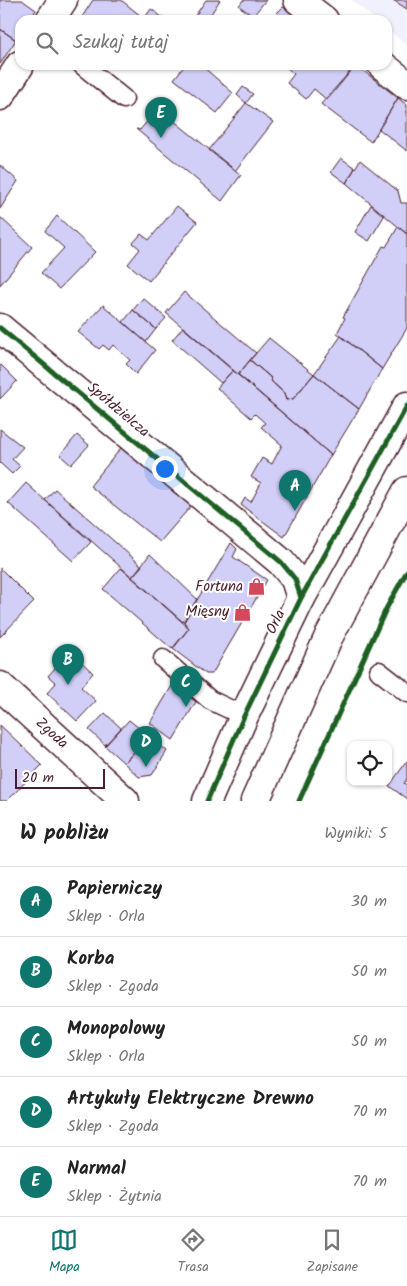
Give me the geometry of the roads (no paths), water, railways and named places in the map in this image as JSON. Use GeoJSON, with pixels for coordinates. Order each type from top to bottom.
{"type":"FeatureCollection","features":[{"type":"Feature","properties":{"kind":"street"},"geometry":{"type":"LineString","coordinates":[[53,15],[63,0]]}},
{"type":"Feature","properties":{"kind":"street"},"geometry":{"type":"LineString","coordinates":[[298,0],[318,15]]}},
{"type":"Feature","properties":{"kind":"street"},"geometry":{"type":"LineString","coordinates":[[0,96],[17,70]]}},
{"type":"Feature","properties":{"kind":"street"},"geometry":{"type":"LineString","coordinates":[[388,70],[407,85]]}},
{"type":"Feature","properties":{"kind":"street","name":"Spółdzielcza"},"geometry":{"type":"LineString","coordinates":[[0,328],[281,562],[295,579],[301,598]]}},
{"type":"Feature","properties":{"kind":"street","name":"Orla"},"geometry":{"type":"LineString","coordinates":[[207,801],[244,716],[301,598],[407,406]]}},
{"type":"Feature","properties":{"kind":"street"},"geometry":{"type":"LineString","coordinates":[[255,801],[329,636],[407,491]]}},
{"type":"Feature","properties":{"kind":"street","name":"Zgoda"},"geometry":{"type":"LineString","coordinates":[[0,686],[124,801]]}},
{"type":"Feature","properties":{"kind":"lane"},"geometry":{"type":"LineString","coordinates":[[88,70],[124,99]]}},
{"type":"Feature","properties":{"kind":"lane"},"geometry":{"type":"LineString","coordinates":[[163,659],[210,700],[244,716]]}},
{"type":"Feature","properties":{"kind":"lane"},"geometry":{"type":"LineString","coordinates":[[378,671],[407,693]]}},
{"type":"Feature","properties":{"kind":"place","name":"Narmal"},"geometry":{"type":"Point","coordinates":[161,138]}},
{"type":"Feature","properties":{"kind":"place","name":"Papierniczy"},"geometry":{"type":"Point","coordinates":[295,511]}},
{"type":"Feature","properties":{"kind":"place","name":"Fortuna"},"geometry":{"type":"Point","coordinates":[257,587]}},
{"type":"Feature","properties":{"kind":"place","name":"Mięsny"},"geometry":{"type":"Point","coordinates":[243,612]}},
{"type":"Feature","properties":{"kind":"place","name":"Korba"},"geometry":{"type":"Point","coordinates":[68,685]}},
{"type":"Feature","properties":{"kind":"place","name":"Monopolowy"},"geometry":{"type":"Point","coordinates":[186,707]}},
{"type":"Feature","properties":{"kind":"place","name":"Artykuły Elektryczne Drewno"},"geometry":{"type":"Point","coordinates":[146,767]}}]}
